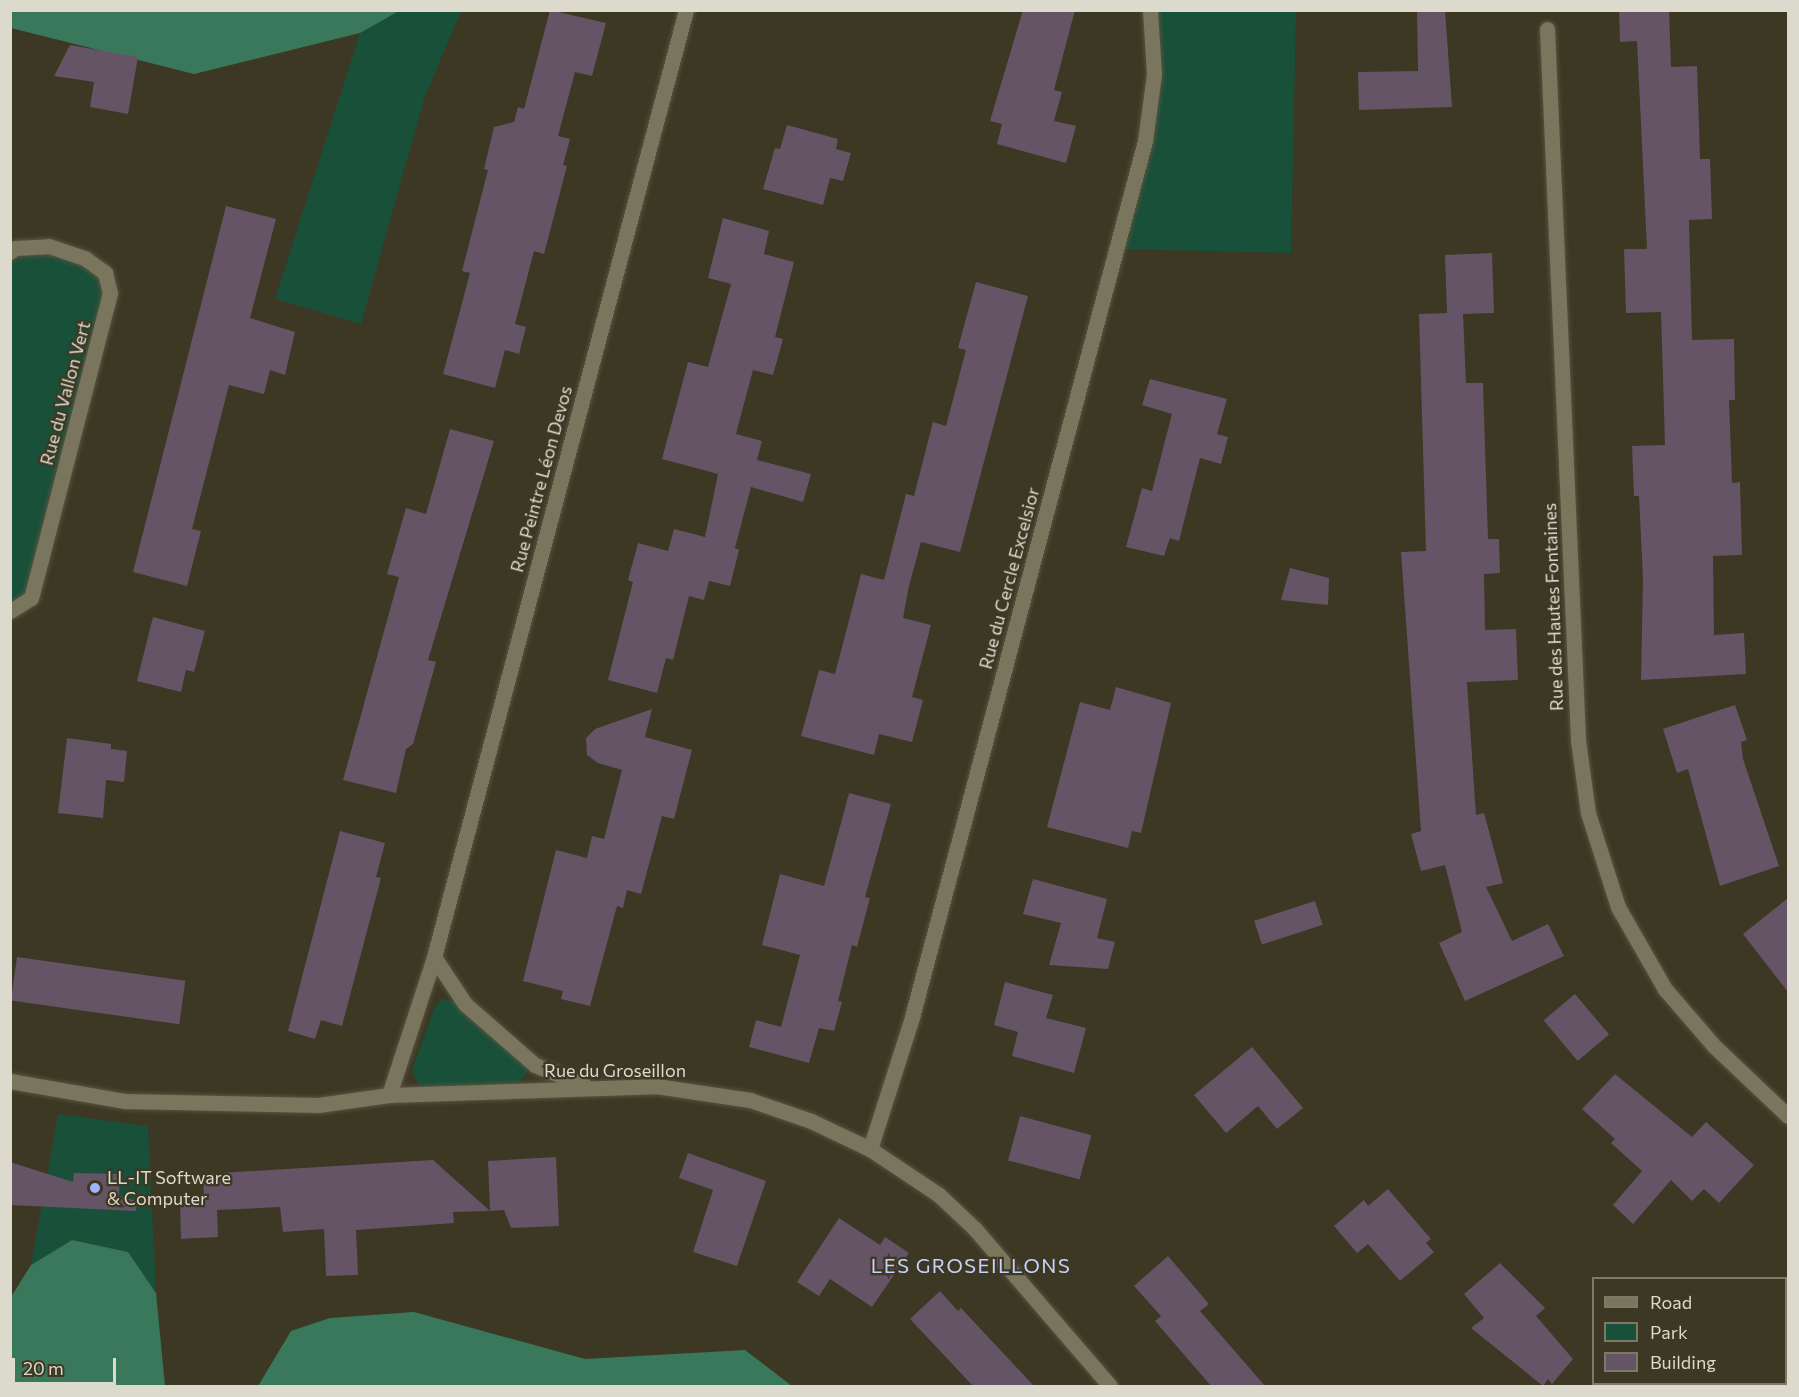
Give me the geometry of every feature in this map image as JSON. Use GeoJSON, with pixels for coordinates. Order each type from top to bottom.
{"type":"FeatureCollection","features":[{"type":"Feature","properties":{"kind":"street","name":"Rue Peintre Léon Devos"},"geometry":{"type":"LineString","coordinates":[[389,1095],[434,957],[686,10]]}},
{"type":"Feature","properties":{"kind":"street","name":"Rue du Cercle Excelsior"},"geometry":{"type":"LineString","coordinates":[[870,1149],[912,1017],[1145,141],[1154,74],[1150,10]]}},
{"type":"Feature","properties":{"kind":"street","name":"Rue des Hautes Fontaines"},"geometry":{"type":"LineString","coordinates":[[1547,29],[1578,740],[1588,813],[1618,907],[1665,989],[1714,1046],[1788,1116]]}},
{"type":"Feature","properties":{"kind":"street","name":"Rue du Vallon Vert"},"geometry":{"type":"LineString","coordinates":[[10,252],[15,248],[49,246],[86,259],[105,273],[110,293],[31,598],[10,611]]}},
{"type":"Feature","properties":{"kind":"street"},"geometry":{"type":"LineString","coordinates":[[434,957],[465,1004],[535,1065],[593,1088]]}},
{"type":"Feature","properties":{"kind":"street","name":"Rue du Groseillon"},"geometry":{"type":"LineString","coordinates":[[10,1081],[125,1101],[318,1105],[389,1095],[666,1087],[750,1100],[811,1121],[870,1149],[931,1189],[975,1229],[1110,1386]]}},
{"type":"Feature","properties":{"kind":"green space"},"geometry":{"type":"Polygon","coordinates":[[[10,11],[399,11],[360,33],[194,74],[11,28],[10,11]]]}},
{"type":"Feature","properties":{"kind":"green space"},"geometry":{"type":"Polygon","coordinates":[[[399,11],[461,11],[424,99],[361,324],[275,299],[360,33],[399,11]]]}},
{"type":"Feature","properties":{"kind":"green space"},"geometry":{"type":"Polygon","coordinates":[[[1150,11],[1296,11],[1291,253],[1116,249],[1145,141],[1150,11]]]}},
{"type":"Feature","properties":{"kind":"green space"},"geometry":{"type":"Polygon","coordinates":[[[15,248],[86,259],[110,293],[31,598],[11,611],[11,252],[15,248]]]}},
{"type":"Feature","properties":{"kind":"green space"},"geometry":{"type":"Polygon","coordinates":[[[442,999],[465,1004],[529,1069],[515,1090],[430,1094],[419,1085],[412,1071],[434,1008],[442,999]]]}},
{"type":"Feature","properties":{"kind":"green space"},"geometry":{"type":"Polygon","coordinates":[[[58,1114],[148,1126],[156,1293],[128,1252],[72,1240],[31,1265],[58,1114]]]}},
{"type":"Feature","properties":{"kind":"green space"},"geometry":{"type":"Polygon","coordinates":[[[72,1240],[128,1252],[156,1293],[165,1386],[11,1386],[11,1297],[31,1265],[72,1240]]]}},
{"type":"Feature","properties":{"kind":"green space"},"geometry":{"type":"Polygon","coordinates":[[[414,1312],[585,1359],[745,1350],[792,1386],[258,1386],[291,1331],[330,1318],[414,1312]]]}},
{"type":"Feature","properties":{"kind":"building"},"geometry":{"type":"Polygon","coordinates":[[[550,10],[606,23],[592,76],[575,72],[558,136],[570,139],[563,165],[567,166],[544,254],[534,251],[515,324],[526,327],[519,354],[505,350],[495,388],[443,374],[470,273],[462,271],[488,170],[484,169],[494,127],[514,122],[518,107],[524,109],[550,10]]]}},
{"type":"Feature","properties":{"kind":"building"},"geometry":{"type":"Polygon","coordinates":[[[1023,10],[1075,10],[1054,90],[1062,92],[1054,121],[1076,126],[1066,163],[997,144],[1002,124],[990,121],[1023,10]]]}},
{"type":"Feature","properties":{"kind":"building"},"geometry":{"type":"Polygon","coordinates":[[[1417,10],[1445,10],[1452,107],[1359,110],[1358,72],[1418,71],[1417,10]]]}},
{"type":"Feature","properties":{"kind":"building"},"geometry":{"type":"Polygon","coordinates":[[[1619,10],[1669,10],[1671,67],[1697,66],[1700,159],[1710,159],[1712,219],[1689,220],[1692,340],[1734,339],[1735,400],[1729,400],[1732,483],[1740,482],[1742,555],[1713,556],[1714,635],[1744,633],[1746,674],[1641,680],[1643,578],[1639,496],[1634,496],[1632,446],[1665,445],[1661,312],[1626,313],[1624,249],[1647,249],[1637,41],[1620,42],[1619,10]]]}},
{"type":"Feature","properties":{"kind":"building"},"geometry":{"type":"Polygon","coordinates":[[[70,45],[138,57],[128,114],[90,107],[94,82],[54,76],[70,45]]]}},
{"type":"Feature","properties":{"kind":"building"},"geometry":{"type":"Polygon","coordinates":[[[787,125],[838,139],[836,149],[851,153],[843,181],[830,178],[823,205],[763,189],[775,148],[780,149],[787,125]]]}},
{"type":"Feature","properties":{"kind":"building"},"geometry":{"type":"Polygon","coordinates":[[[226,206],[276,219],[250,318],[295,332],[285,375],[270,370],[264,394],[229,385],[192,529],[201,531],[187,586],[133,572],[226,206]]]}},
{"type":"Feature","properties":{"kind":"building"},"geometry":{"type":"Polygon","coordinates":[[[723,218],[769,231],[764,254],[794,262],[775,337],[783,339],[773,375],[753,370],[736,434],[762,441],[757,460],[811,474],[803,502],[751,487],[735,548],[739,550],[730,586],[709,581],[704,600],[689,596],[673,660],[666,658],[657,693],[608,680],[633,582],[628,580],[638,543],[668,551],[674,529],[705,537],[718,474],[662,459],[688,362],[708,367],[731,284],[708,278],[723,218]]]}},
{"type":"Feature","properties":{"kind":"building"},"geometry":{"type":"Polygon","coordinates":[[[1492,253],[1494,313],[1463,314],[1466,383],[1483,383],[1488,539],[1499,539],[1500,573],[1484,574],[1485,630],[1516,629],[1518,680],[1467,682],[1476,815],[1484,813],[1503,883],[1486,887],[1512,941],[1548,924],[1564,956],[1465,1001],[1439,943],[1462,932],[1445,865],[1421,871],[1411,834],[1421,831],[1401,552],[1426,551],[1419,314],[1447,313],[1445,255],[1492,253]]]}},
{"type":"Feature","properties":{"kind":"building"},"geometry":{"type":"Polygon","coordinates":[[[976,282],[1028,296],[960,552],[921,542],[909,586],[903,618],[931,625],[912,697],[923,700],[912,742],[879,734],[874,755],[801,736],[819,670],[835,674],[861,574],[884,580],[906,494],[914,496],[933,422],[946,426],[966,350],[958,348],[976,282]]]}},
{"type":"Feature","properties":{"kind":"building"},"geometry":{"type":"Polygon","coordinates":[[[1150,379],[1227,399],[1217,434],[1228,437],[1221,464],[1200,458],[1179,541],[1170,538],[1164,556],[1126,547],[1142,488],[1152,491],[1172,414],[1142,405],[1150,379]]]}},
{"type":"Feature","properties":{"kind":"building"},"geometry":{"type":"Polygon","coordinates":[[[450,429],[494,441],[428,660],[436,662],[413,744],[406,749],[396,793],[343,780],[399,577],[387,574],[406,508],[426,514],[450,429]]]}},
{"type":"Feature","properties":{"kind":"building"},"geometry":{"type":"Polygon","coordinates":[[[1290,568],[1329,578],[1328,605],[1281,600],[1290,568]]]}},
{"type":"Feature","properties":{"kind":"building"},"geometry":{"type":"Polygon","coordinates":[[[153,617],[205,631],[194,672],[186,670],[181,692],[137,681],[153,617]]]}},
{"type":"Feature","properties":{"kind":"building"},"geometry":{"type":"Polygon","coordinates":[[[1116,687],[1171,703],[1141,833],[1132,831],[1128,848],[1047,827],[1080,702],[1110,710],[1116,687]]]}},
{"type":"Feature","properties":{"kind":"building"},"geometry":{"type":"Polygon","coordinates":[[[1735,705],[1747,740],[1741,742],[1743,759],[1779,866],[1720,886],[1688,769],[1677,773],[1663,729],[1735,705]]]}},
{"type":"Feature","properties":{"kind":"building"},"geometry":{"type":"Polygon","coordinates":[[[652,709],[645,737],[692,750],[674,819],[662,816],[641,894],[627,890],[623,908],[617,906],[590,1006],[561,999],[563,991],[523,981],[556,850],[587,858],[592,836],[604,839],[622,770],[598,763],[587,755],[586,738],[595,729],[652,709]]]}},
{"type":"Feature","properties":{"kind":"building"},"geometry":{"type":"Polygon","coordinates":[[[67,738],[111,744],[111,749],[127,751],[124,782],[106,780],[103,818],[58,813],[67,738]]]}},
{"type":"Feature","properties":{"kind":"building"},"geometry":{"type":"Polygon","coordinates":[[[849,793],[891,804],[865,897],[870,898],[857,947],[852,945],[838,1001],[842,1002],[834,1031],[819,1028],[809,1063],[749,1047],[756,1020],[781,1027],[800,955],[762,945],[780,874],[824,886],[849,793]]]}},
{"type":"Feature","properties":{"kind":"building"},"geometry":{"type":"Polygon","coordinates":[[[340,831],[385,843],[376,877],[381,878],[342,1026],[321,1020],[315,1039],[288,1031],[340,831]]]}},
{"type":"Feature","properties":{"kind":"building"},"geometry":{"type":"Polygon","coordinates":[[[1033,879],[1107,899],[1097,938],[1115,942],[1108,969],[1049,965],[1061,923],[1023,914],[1033,879]]]}},
{"type":"Feature","properties":{"kind":"building"},"geometry":{"type":"Polygon","coordinates":[[[1788,898],[1788,992],[1743,934],[1788,898]]]}},
{"type":"Feature","properties":{"kind":"building"},"geometry":{"type":"Polygon","coordinates":[[[1315,901],[1323,925],[1262,945],[1254,921],[1315,901]]]}},
{"type":"Feature","properties":{"kind":"building"},"geometry":{"type":"Polygon","coordinates":[[[17,957],[185,981],[179,1024],[11,1001],[17,957]]]}},
{"type":"Feature","properties":{"kind":"building"},"geometry":{"type":"Polygon","coordinates":[[[1005,982],[1053,995],[1046,1018],[1086,1028],[1074,1073],[1012,1056],[1018,1032],[994,1025],[1005,982]]]}},
{"type":"Feature","properties":{"kind":"building"},"geometry":{"type":"Polygon","coordinates":[[[1575,994],[1609,1035],[1578,1061],[1544,1020],[1575,994]]]}},
{"type":"Feature","properties":{"kind":"building"},"geometry":{"type":"Polygon","coordinates":[[[1252,1047],[1303,1108],[1277,1129],[1258,1106],[1226,1133],[1194,1095],[1252,1047]]]}},
{"type":"Feature","properties":{"kind":"building"},"geometry":{"type":"Polygon","coordinates":[[[1615,1074],[1692,1137],[1706,1122],[1754,1165],[1719,1203],[1704,1189],[1692,1201],[1671,1180],[1633,1224],[1613,1205],[1642,1171],[1611,1143],[1615,1139],[1582,1109],[1615,1074]]]}},
{"type":"Feature","properties":{"kind":"building"},"geometry":{"type":"Polygon","coordinates":[[[1020,1116],[1091,1135],[1080,1180],[1008,1160],[1020,1116]]]}},
{"type":"Feature","properties":{"kind":"building"},"geometry":{"type":"Polygon","coordinates":[[[688,1153],[766,1181],[737,1266],[693,1252],[713,1190],[679,1178],[688,1153]]]}},
{"type":"Feature","properties":{"kind":"building"},"geometry":{"type":"Polygon","coordinates":[[[556,1157],[559,1226],[511,1228],[504,1210],[490,1211],[488,1161],[556,1157]]]}},
{"type":"Feature","properties":{"kind":"building"},"geometry":{"type":"Polygon","coordinates":[[[433,1160],[490,1211],[453,1212],[454,1223],[356,1230],[358,1275],[326,1276],[324,1229],[283,1232],[280,1207],[217,1210],[218,1237],[181,1239],[180,1202],[204,1201],[203,1174],[433,1160]]]}},
{"type":"Feature","properties":{"kind":"building"},"geometry":{"type":"Polygon","coordinates":[[[10,1162],[73,1182],[74,1173],[120,1174],[119,1196],[137,1201],[136,1211],[10,1205],[10,1162]]]}},
{"type":"Feature","properties":{"kind":"building"},"geometry":{"type":"Polygon","coordinates":[[[1388,1189],[1431,1239],[1426,1243],[1434,1252],[1400,1281],[1368,1244],[1357,1253],[1334,1226],[1364,1200],[1368,1206],[1388,1189]]]}},
{"type":"Feature","properties":{"kind":"building"},"geometry":{"type":"Polygon","coordinates":[[[839,1218],[880,1245],[885,1237],[909,1253],[872,1307],[830,1279],[819,1296],[797,1282],[839,1218]]]}},
{"type":"Feature","properties":{"kind":"building"},"geometry":{"type":"Polygon","coordinates":[[[1168,1256],[1209,1304],[1200,1311],[1265,1386],[1211,1386],[1155,1321],[1161,1316],[1134,1286],[1168,1256]]]}},
{"type":"Feature","properties":{"kind":"building"},"geometry":{"type":"Polygon","coordinates":[[[1500,1263],[1545,1308],[1536,1316],[1573,1359],[1552,1384],[1548,1379],[1543,1386],[1471,1328],[1484,1318],[1464,1294],[1500,1263]]]}},
{"type":"Feature","properties":{"kind":"building"},"geometry":{"type":"Polygon","coordinates":[[[940,1291],[958,1311],[961,1308],[1034,1386],[973,1386],[910,1319],[940,1291]]]}},
{"type":"Feature","properties":{"kind":"place","name":"LL-IT Software & Computer"},"geometry":{"type":"Point","coordinates":[95,1188]}},
{"type":"Feature","properties":{"kind":"district","name":"LES GROSEILLONS"},"geometry":{"type":"Point","coordinates":[971,1265]}}]}
